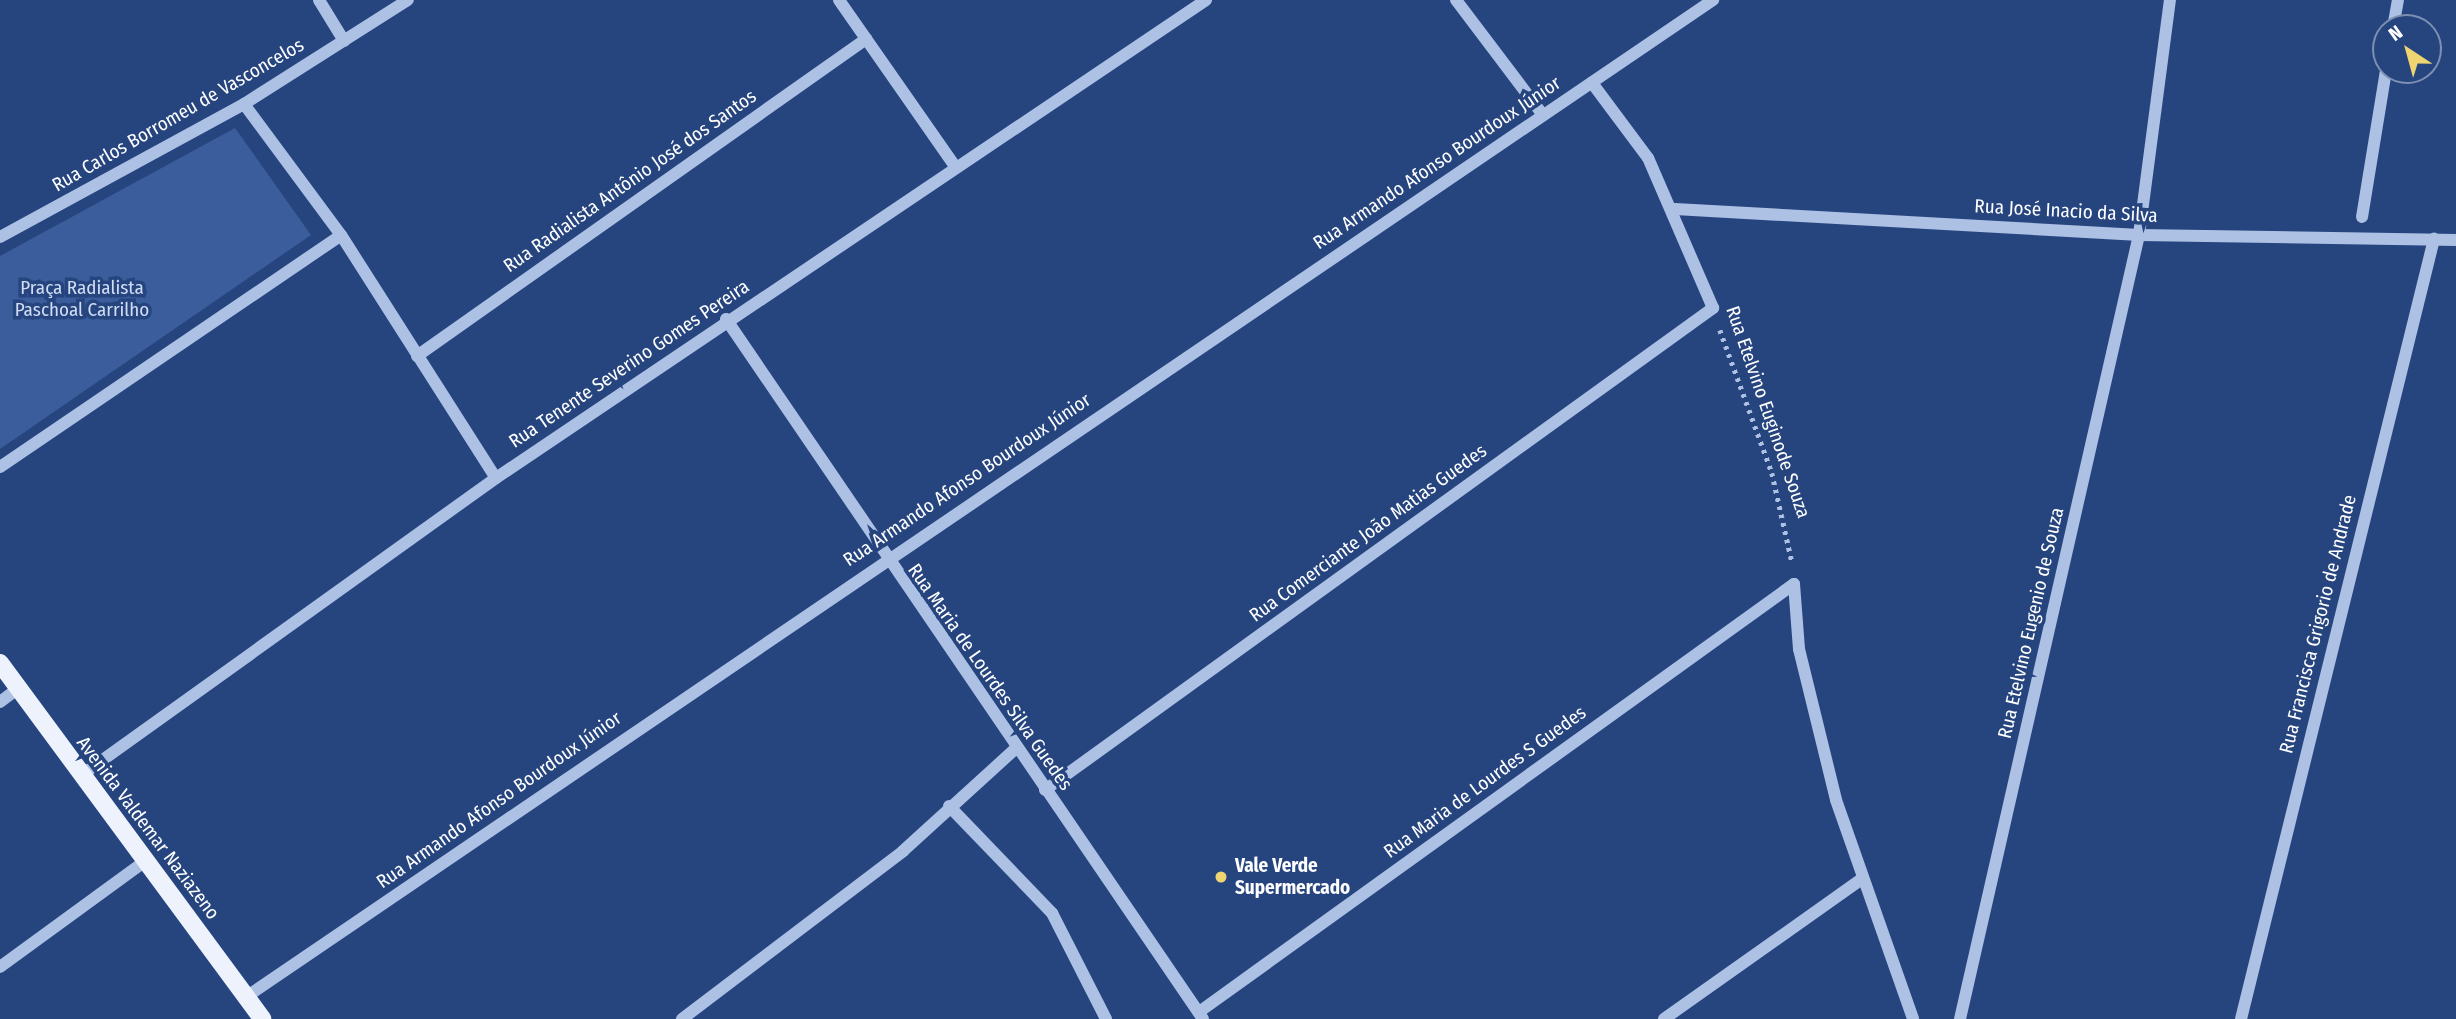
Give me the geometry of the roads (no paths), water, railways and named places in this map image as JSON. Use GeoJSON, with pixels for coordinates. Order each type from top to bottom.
{"type":"FeatureCollection","features":[{"type":"Feature","properties":{"kind":"main road","name":"Avenida Valdemar Naziazeno"},"geometry":{"type":"LineString","coordinates":[[0,663],[17,689],[148,859],[262,1019]]}},
{"type":"Feature","properties":{"kind":"street"},"geometry":{"type":"LineString","coordinates":[[319,0],[344,41]]}},
{"type":"Feature","properties":{"kind":"street","name":"Rua Carlos Borromeu de Vasconcelos"},"geometry":{"type":"LineString","coordinates":[[0,237],[244,104],[408,0]]}},
{"type":"Feature","properties":{"kind":"street"},"geometry":{"type":"LineString","coordinates":[[839,0],[955,166]]}},
{"type":"Feature","properties":{"kind":"street","name":"Rua Tenente Severino Gomes Pereira"},"geometry":{"type":"LineString","coordinates":[[83,774],[496,478],[726,319],[1206,0]]}},
{"type":"Feature","properties":{"kind":"street"},"geometry":{"type":"LineString","coordinates":[[1456,0],[1543,115]]}},
{"type":"Feature","properties":{"kind":"street","name":"Rua Armando Afonso Bourdoux Júnior"},"geometry":{"type":"LineString","coordinates":[[246,998],[884,559],[1713,0]]}},
{"type":"Feature","properties":{"kind":"street","name":"Rua Etelvino Eugenio de Souza"},"geometry":{"type":"LineString","coordinates":[[1960,1019],[2139,235],[2170,0]]}},
{"type":"Feature","properties":{"kind":"street","name":"Rua Radialista Antônio José dos Santos"},"geometry":{"type":"LineString","coordinates":[[417,356],[866,39]]}},
{"type":"Feature","properties":{"kind":"street","name":"Rua Etelvino Euginode Souza"},"geometry":{"type":"LineString","coordinates":[[1592,83],[1624,122],[1675,209],[1713,308]]}},
{"type":"Feature","properties":{"kind":"street"},"geometry":{"type":"LineString","coordinates":[[2362,216],[2384,84]]}},
{"type":"Feature","properties":{"kind":"street"},"geometry":{"type":"LineString","coordinates":[[244,104],[341,235],[496,478]]}},
{"type":"Feature","properties":{"kind":"street","name":"Rua José Inacio da Silva"},"geometry":{"type":"LineString","coordinates":[[1675,209],[2139,235],[2456,240]]}},
{"type":"Feature","properties":{"kind":"street"},"geometry":{"type":"LineString","coordinates":[[0,467],[341,235]]}},
{"type":"Feature","properties":{"kind":"street","name":"Rua Francisca Grigorio de Andrade"},"geometry":{"type":"LineString","coordinates":[[2241,1019],[2434,239]]}},
{"type":"Feature","properties":{"kind":"street","name":"Rua Comerciante João Matias Guedes"},"geometry":{"type":"LineString","coordinates":[[1045,790],[1713,308]]}},
{"type":"Feature","properties":{"kind":"street","name":"Rua Maria de Lourdes Silva Guedes"},"geometry":{"type":"LineString","coordinates":[[726,319],[884,559],[1201,1016]]}},
{"type":"Feature","properties":{"kind":"street","name":"Rua Maria de Lourdes S Guedes"},"geometry":{"type":"LineString","coordinates":[[1201,1016],[1794,584],[1799,649],[1863,878]]}},
{"type":"Feature","properties":{"kind":"street"},"geometry":{"type":"LineString","coordinates":[[0,702],[17,689]]}},
{"type":"Feature","properties":{"kind":"street"},"geometry":{"type":"LineString","coordinates":[[682,1019],[903,852],[949,806],[1016,748]]}},
{"type":"Feature","properties":{"kind":"street"},"geometry":{"type":"LineString","coordinates":[[949,806],[1052,913],[1107,1019]]}},
{"type":"Feature","properties":{"kind":"street"},"geometry":{"type":"LineString","coordinates":[[0,967],[148,859]]}},
{"type":"Feature","properties":{"kind":"street"},"geometry":{"type":"LineString","coordinates":[[1664,1019],[1863,878],[1913,1019]]}},
{"type":"Feature","properties":{"kind":"place","name":"Vale Verde Supermercado"},"geometry":{"type":"Point","coordinates":[1221,877]}},
{"type":"Feature","properties":{"kind":"park label","name":"Praça Radialista Paschoal Carrilho"},"geometry":{"type":"Point","coordinates":[82,299]}}]}
